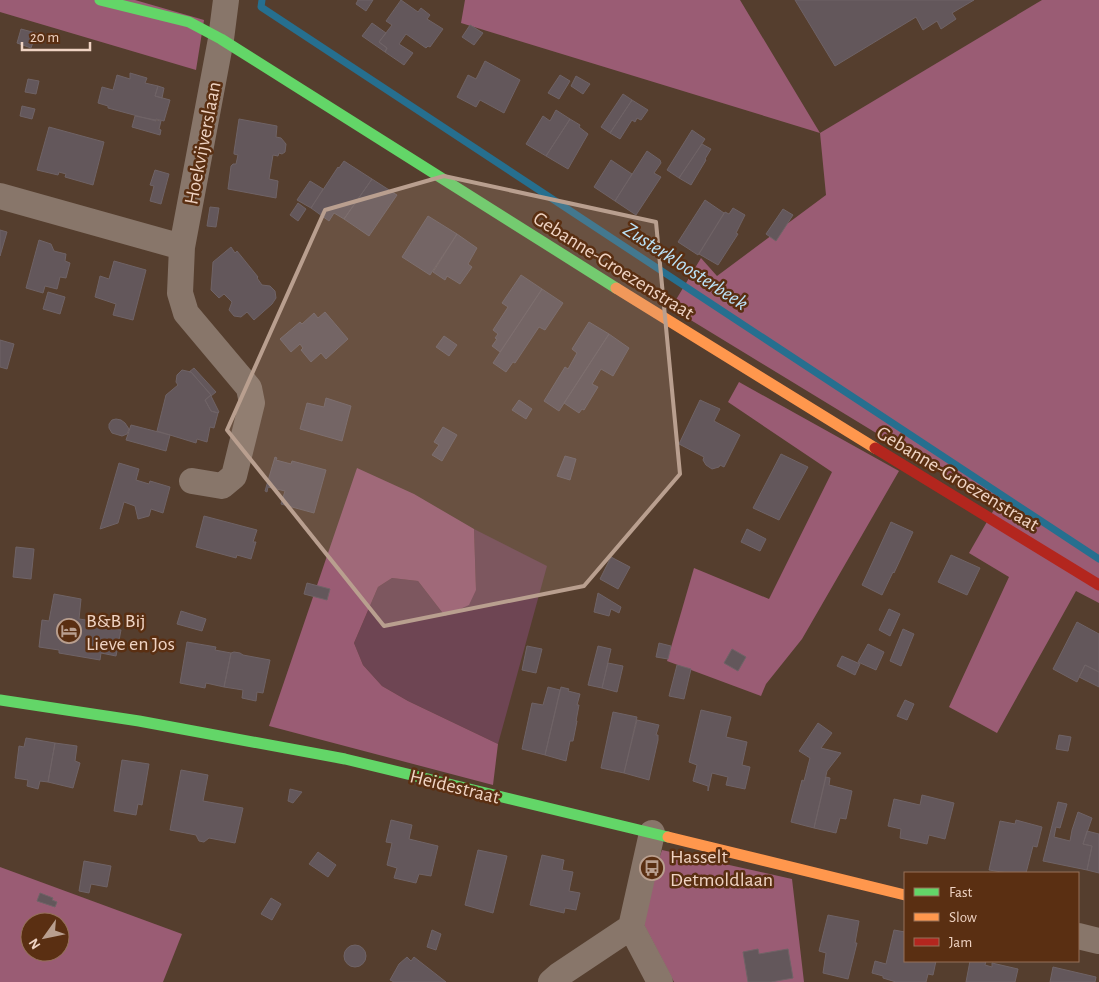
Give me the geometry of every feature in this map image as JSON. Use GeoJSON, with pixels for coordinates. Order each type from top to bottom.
{"type":"FeatureCollection","features":[{"type":"Feature","properties":{"kind":"street","name":"Gebanne-Groezenstraat"},"geometry":{"type":"LineString","coordinates":[[100,0],[189,22],[221,39],[722,356],[1099,585]]}},
{"type":"Feature","properties":{"kind":"street","name":"Hoekvijverslaan"},"geometry":{"type":"LineString","coordinates":[[192,481],[222,486],[234,476],[252,403],[249,388],[186,313],[180,293],[182,246],[221,39],[226,0]]}},
{"type":"Feature","properties":{"kind":"street"},"geometry":{"type":"LineString","coordinates":[[0,196],[182,246]]}},
{"type":"Feature","properties":{"kind":"street","name":"Heidestraat"},"geometry":{"type":"LineString","coordinates":[[0,700],[139,721],[345,759],[904,895]]}},
{"type":"Feature","properties":{"kind":"street"},"geometry":{"type":"LineString","coordinates":[[652,833],[631,927],[660,982]]}},
{"type":"Feature","properties":{"kind":"street"},"geometry":{"type":"LineString","coordinates":[[551,982],[558,975],[631,927]]}},
{"type":"Feature","properties":{"kind":"street"},"geometry":{"type":"LineString","coordinates":[[1079,936],[1099,941]]}},
{"type":"Feature","properties":{"kind":"highlighted area"},"geometry":{"type":"Polygon","coordinates":[[[444,176],[656,222],[680,474],[584,586],[384,626],[227,430],[325,210],[444,176]]]}},
{"type":"Feature","properties":{"kind":"shaded area"},"geometry":{"type":"Polygon","coordinates":[[[0,0],[135,0],[204,20],[196,70],[0,12],[0,0]]]}},
{"type":"Feature","properties":{"kind":"shaded area"},"geometry":{"type":"Polygon","coordinates":[[[465,0],[740,0],[820,133],[461,23],[465,0]]]}},
{"type":"Feature","properties":{"kind":"shaded area"},"geometry":{"type":"Polygon","coordinates":[[[1042,0],[1099,0],[1099,603],[1076,591],[997,733],[949,707],[1009,577],[969,553],[996,506],[671,308],[701,258],[717,276],[826,195],[820,133],[1042,0]]]}},
{"type":"Feature","properties":{"kind":"shaded area"},"geometry":{"type":"Polygon","coordinates":[[[739,382],[899,471],[802,639],[766,684],[761,696],[667,661],[694,568],[769,599],[832,472],[728,402],[739,382]]]}},
{"type":"Feature","properties":{"kind":"shaded area"},"geometry":{"type":"Polygon","coordinates":[[[357,468],[414,494],[474,529],[476,590],[469,605],[445,616],[418,581],[392,578],[378,587],[354,643],[363,665],[382,686],[408,701],[498,744],[493,785],[269,726],[357,468]]]}},
{"type":"Feature","properties":{"kind":"shaded area"},"geometry":{"type":"Polygon","coordinates":[[[474,529],[547,566],[498,744],[408,701],[382,686],[363,665],[354,643],[378,587],[392,578],[418,581],[445,616],[476,590],[474,529]]]}},
{"type":"Feature","properties":{"kind":"shaded area"},"geometry":{"type":"Polygon","coordinates":[[[662,850],[792,879],[804,982],[674,982],[642,921],[648,891],[662,850]]]}},
{"type":"Feature","properties":{"kind":"shaded area"},"geometry":{"type":"Polygon","coordinates":[[[0,867],[182,934],[163,982],[0,982],[0,867]]]}},
{"type":"Feature","properties":{"kind":"building"},"geometry":{"type":"Polygon","coordinates":[[[358,0],[373,0],[366,11],[356,4],[358,0]]]}},
{"type":"Feature","properties":{"kind":"building"},"geometry":{"type":"Polygon","coordinates":[[[401,0],[418,12],[421,8],[430,15],[427,19],[443,29],[430,47],[426,48],[406,34],[399,44],[413,53],[404,65],[385,52],[387,48],[379,42],[392,25],[386,21],[401,0]]]}},
{"type":"Feature","properties":{"kind":"building"},"geometry":{"type":"Polygon","coordinates":[[[795,0],[974,0],[952,13],[956,19],[941,29],[937,21],[923,30],[916,17],[835,66],[795,0]]]}},
{"type":"Feature","properties":{"kind":"building"},"geometry":{"type":"Polygon","coordinates":[[[372,23],[386,33],[379,42],[387,48],[385,52],[362,36],[372,23]]]}},
{"type":"Feature","properties":{"kind":"building"},"geometry":{"type":"Polygon","coordinates":[[[470,25],[483,33],[474,45],[462,37],[470,25]]]}},
{"type":"Feature","properties":{"kind":"building"},"geometry":{"type":"Polygon","coordinates":[[[21,29],[36,33],[31,48],[17,43],[21,29]]]}},
{"type":"Feature","properties":{"kind":"building"},"geometry":{"type":"Polygon","coordinates":[[[485,61],[520,80],[504,113],[480,100],[476,107],[457,97],[468,75],[476,79],[485,61]]]}},
{"type":"Feature","properties":{"kind":"building"},"geometry":{"type":"Polygon","coordinates":[[[130,73],[147,78],[145,83],[158,86],[155,96],[170,100],[164,121],[156,119],[156,121],[108,108],[108,106],[98,103],[102,87],[113,90],[117,75],[130,79],[130,73]]]}},
{"type":"Feature","properties":{"kind":"building"},"geometry":{"type":"Polygon","coordinates":[[[560,75],[570,81],[559,99],[548,93],[560,75]]]}},
{"type":"Feature","properties":{"kind":"building"},"geometry":{"type":"Polygon","coordinates":[[[576,76],[590,84],[583,94],[571,86],[576,76]]]}},
{"type":"Feature","properties":{"kind":"building"},"geometry":{"type":"Polygon","coordinates":[[[28,79],[39,81],[36,94],[25,92],[28,79]]]}},
{"type":"Feature","properties":{"kind":"building"},"geometry":{"type":"Polygon","coordinates":[[[158,86],[164,88],[162,98],[155,96],[158,86]]]}},
{"type":"Feature","properties":{"kind":"building"},"geometry":{"type":"Polygon","coordinates":[[[623,94],[632,100],[610,133],[601,127],[623,94]]]}},
{"type":"Feature","properties":{"kind":"building"},"geometry":{"type":"Polygon","coordinates":[[[632,100],[648,110],[641,120],[637,118],[635,122],[632,120],[620,139],[610,133],[632,100]]]}},
{"type":"Feature","properties":{"kind":"building"},"geometry":{"type":"Polygon","coordinates":[[[22,106],[35,109],[32,119],[20,116],[22,106]]]}},
{"type":"Feature","properties":{"kind":"building"},"geometry":{"type":"Polygon","coordinates":[[[556,110],[570,119],[546,156],[526,144],[543,116],[550,121],[556,110]]]}},
{"type":"Feature","properties":{"kind":"building"},"geometry":{"type":"Polygon","coordinates":[[[135,116],[161,121],[160,135],[132,127],[135,116]]]}},
{"type":"Feature","properties":{"kind":"building"},"geometry":{"type":"Polygon","coordinates":[[[239,119],[277,126],[276,137],[281,138],[286,144],[285,152],[279,153],[278,156],[273,155],[269,179],[278,181],[276,198],[228,189],[231,166],[236,164],[238,155],[234,154],[234,152],[239,119]]]}},
{"type":"Feature","properties":{"kind":"building"},"geometry":{"type":"Polygon","coordinates":[[[570,119],[580,125],[579,127],[588,134],[568,169],[546,156],[570,119]]]}},
{"type":"Feature","properties":{"kind":"building"},"geometry":{"type":"Polygon","coordinates":[[[49,127],[104,142],[93,185],[65,177],[66,174],[59,172],[58,175],[37,170],[49,127]]]}},
{"type":"Feature","properties":{"kind":"building"},"geometry":{"type":"Polygon","coordinates":[[[692,130],[705,139],[679,178],[667,170],[692,130]]]}},
{"type":"Feature","properties":{"kind":"building"},"geometry":{"type":"Polygon","coordinates":[[[702,144],[711,149],[691,185],[679,178],[702,144]]]}},
{"type":"Feature","properties":{"kind":"building"},"geometry":{"type":"Polygon","coordinates":[[[647,151],[660,160],[661,163],[654,173],[661,177],[636,215],[615,201],[647,151]]]}},
{"type":"Feature","properties":{"kind":"building"},"geometry":{"type":"Polygon","coordinates":[[[611,160],[632,174],[615,201],[594,187],[611,160]]]}},
{"type":"Feature","properties":{"kind":"building"},"geometry":{"type":"Polygon","coordinates":[[[344,161],[372,179],[344,219],[334,213],[329,221],[311,208],[344,161]]]}},
{"type":"Feature","properties":{"kind":"building"},"geometry":{"type":"Polygon","coordinates":[[[155,170],[169,174],[161,204],[150,201],[154,186],[150,185],[155,170]]]}},
{"type":"Feature","properties":{"kind":"building"},"geometry":{"type":"Polygon","coordinates":[[[372,179],[397,195],[369,236],[344,219],[372,179]]]}},
{"type":"Feature","properties":{"kind":"building"},"geometry":{"type":"Polygon","coordinates":[[[310,181],[323,189],[311,208],[297,200],[310,181]]]}},
{"type":"Feature","properties":{"kind":"building"},"geometry":{"type":"Polygon","coordinates":[[[705,200],[724,213],[698,255],[678,242],[705,200]]]}},
{"type":"Feature","properties":{"kind":"building"},"geometry":{"type":"Polygon","coordinates":[[[298,203],[306,209],[298,221],[290,215],[298,203]]]}},
{"type":"Feature","properties":{"kind":"building"},"geometry":{"type":"Polygon","coordinates":[[[210,207],[219,208],[216,227],[207,226],[210,207]]]}},
{"type":"Feature","properties":{"kind":"building"},"geometry":{"type":"Polygon","coordinates":[[[733,208],[745,215],[736,233],[738,234],[718,265],[699,254],[725,212],[729,214],[733,208]]]}},
{"type":"Feature","properties":{"kind":"building"},"geometry":{"type":"Polygon","coordinates":[[[783,209],[793,215],[776,241],[766,234],[783,209]]]}},
{"type":"Feature","properties":{"kind":"building"},"geometry":{"type":"Polygon","coordinates":[[[428,216],[457,234],[430,275],[402,257],[428,216]]]}},
{"type":"Feature","properties":{"kind":"building"},"geometry":{"type":"Polygon","coordinates":[[[0,230],[7,232],[0,256],[0,230]]]}},
{"type":"Feature","properties":{"kind":"building"},"geometry":{"type":"Polygon","coordinates":[[[457,234],[477,248],[468,264],[472,267],[460,284],[447,276],[445,280],[433,272],[457,234]]]}},
{"type":"Feature","properties":{"kind":"building"},"geometry":{"type":"Polygon","coordinates":[[[39,240],[51,244],[54,251],[66,254],[65,261],[70,263],[66,278],[60,277],[57,289],[45,286],[43,293],[26,288],[39,240]]]}},
{"type":"Feature","properties":{"kind":"building"},"geometry":{"type":"Polygon","coordinates":[[[231,247],[235,253],[237,251],[258,277],[262,285],[270,286],[275,291],[276,298],[272,304],[254,320],[247,312],[241,317],[234,316],[229,310],[232,302],[224,294],[219,298],[211,290],[213,262],[231,247]]]}},
{"type":"Feature","properties":{"kind":"building"},"geometry":{"type":"Polygon","coordinates":[[[114,261],[146,270],[133,320],[113,315],[116,304],[95,297],[100,276],[109,279],[114,261]]]}},
{"type":"Feature","properties":{"kind":"building"},"geometry":{"type":"Polygon","coordinates":[[[521,275],[542,289],[500,352],[492,346],[498,334],[493,330],[508,307],[502,303],[521,275]]]}},
{"type":"Feature","properties":{"kind":"building"},"geometry":{"type":"Polygon","coordinates":[[[542,289],[563,303],[545,330],[539,327],[515,363],[513,362],[506,372],[493,363],[542,289]]]}},
{"type":"Feature","properties":{"kind":"building"},"geometry":{"type":"Polygon","coordinates":[[[48,292],[65,297],[60,314],[43,309],[48,292]]]}},
{"type":"Feature","properties":{"kind":"building"},"geometry":{"type":"Polygon","coordinates":[[[325,312],[348,339],[326,359],[321,353],[311,362],[301,350],[303,348],[300,344],[291,352],[280,339],[314,313],[318,318],[325,312]]]}},
{"type":"Feature","properties":{"kind":"building"},"geometry":{"type":"Polygon","coordinates":[[[589,322],[609,334],[559,411],[544,401],[565,367],[568,369],[577,353],[572,349],[589,322]]]}},
{"type":"Feature","properties":{"kind":"building"},"geometry":{"type":"Polygon","coordinates":[[[609,334],[629,348],[613,376],[601,369],[592,384],[598,387],[584,410],[582,409],[579,413],[564,403],[609,334]]]}},
{"type":"Feature","properties":{"kind":"building"},"geometry":{"type":"Polygon","coordinates":[[[444,336],[457,345],[449,356],[436,347],[444,336]]]}},
{"type":"Feature","properties":{"kind":"building"},"geometry":{"type":"Polygon","coordinates":[[[0,340],[14,344],[7,369],[0,367],[0,340]]]}},
{"type":"Feature","properties":{"kind":"building"},"geometry":{"type":"Polygon","coordinates":[[[194,368],[216,392],[211,396],[218,413],[211,411],[205,400],[211,395],[189,372],[194,368]]]}},
{"type":"Feature","properties":{"kind":"building"},"geometry":{"type":"Polygon","coordinates":[[[182,370],[191,372],[211,395],[205,400],[211,411],[218,413],[214,428],[210,427],[207,442],[197,439],[196,443],[157,431],[166,395],[178,385],[176,382],[177,375],[182,370]]]}},
{"type":"Feature","properties":{"kind":"building"},"geometry":{"type":"Polygon","coordinates":[[[326,398],[351,406],[342,441],[300,429],[307,403],[324,407],[326,398]]]}},
{"type":"Feature","properties":{"kind":"building"},"geometry":{"type":"Polygon","coordinates":[[[519,400],[532,409],[526,419],[512,410],[519,400]]]}},
{"type":"Feature","properties":{"kind":"building"},"geometry":{"type":"Polygon","coordinates":[[[700,400],[720,409],[714,421],[740,435],[724,467],[720,465],[712,469],[706,465],[703,460],[704,457],[679,444],[700,400]]]}},
{"type":"Feature","properties":{"kind":"building"},"geometry":{"type":"Polygon","coordinates":[[[116,419],[125,423],[129,429],[127,434],[122,436],[112,433],[109,424],[112,420],[116,419]]]}},
{"type":"Feature","properties":{"kind":"building"},"geometry":{"type":"Polygon","coordinates":[[[131,425],[170,435],[166,451],[126,440],[131,425]]]}},
{"type":"Feature","properties":{"kind":"building"},"geometry":{"type":"Polygon","coordinates":[[[443,427],[457,435],[442,461],[432,455],[439,445],[434,442],[443,427]]]}},
{"type":"Feature","properties":{"kind":"building"},"geometry":{"type":"Polygon","coordinates":[[[781,454],[808,467],[779,520],[753,508],[781,454]]]}},
{"type":"Feature","properties":{"kind":"building"},"geometry":{"type":"Polygon","coordinates":[[[565,456],[576,459],[570,480],[557,476],[565,456]]]}},
{"type":"Feature","properties":{"kind":"building"},"geometry":{"type":"Polygon","coordinates":[[[275,457],[277,458],[276,460],[291,464],[292,461],[326,470],[314,513],[281,504],[285,491],[268,487],[267,492],[265,491],[275,457]]]}},
{"type":"Feature","properties":{"kind":"building"},"geometry":{"type":"Polygon","coordinates":[[[119,463],[139,469],[136,480],[149,484],[150,481],[170,487],[163,513],[151,509],[149,516],[138,519],[135,506],[124,502],[118,523],[100,529],[119,463]]]}},
{"type":"Feature","properties":{"kind":"building"},"geometry":{"type":"Polygon","coordinates":[[[204,516],[257,530],[251,559],[237,555],[236,558],[196,547],[204,516]]]}},
{"type":"Feature","properties":{"kind":"building"},"geometry":{"type":"Polygon","coordinates":[[[891,522],[913,532],[882,595],[862,585],[891,522]]]}},
{"type":"Feature","properties":{"kind":"building"},"geometry":{"type":"Polygon","coordinates":[[[747,529],[766,539],[760,551],[741,542],[747,529]]]}},
{"type":"Feature","properties":{"kind":"building"},"geometry":{"type":"Polygon","coordinates":[[[16,547],[34,549],[31,579],[13,577],[16,547]]]}},
{"type":"Feature","properties":{"kind":"building"},"geometry":{"type":"Polygon","coordinates":[[[951,555],[980,568],[967,595],[938,582],[951,555]]]}},
{"type":"Feature","properties":{"kind":"building"},"geometry":{"type":"Polygon","coordinates":[[[611,557],[630,567],[618,589],[600,579],[611,557]]]}},
{"type":"Feature","properties":{"kind":"building"},"geometry":{"type":"Polygon","coordinates":[[[307,583],[330,589],[327,600],[304,594],[307,583]]]}},
{"type":"Feature","properties":{"kind":"building"},"geometry":{"type":"Polygon","coordinates":[[[598,593],[621,607],[619,613],[611,609],[609,616],[594,612],[598,593]]]}},
{"type":"Feature","properties":{"kind":"building"},"geometry":{"type":"Polygon","coordinates":[[[54,594],[81,599],[79,619],[107,623],[105,628],[121,630],[116,656],[101,653],[100,660],[59,653],[59,650],[39,647],[42,620],[49,621],[54,594]]]}},
{"type":"Feature","properties":{"kind":"building"},"geometry":{"type":"Polygon","coordinates":[[[889,609],[900,614],[890,636],[879,630],[889,609]]]}},
{"type":"Feature","properties":{"kind":"building"},"geometry":{"type":"Polygon","coordinates":[[[181,611],[206,619],[202,631],[177,624],[181,611]]]}},
{"type":"Feature","properties":{"kind":"building"},"geometry":{"type":"Polygon","coordinates":[[[1077,622],[1099,634],[1099,672],[1085,665],[1077,682],[1053,669],[1077,622]]]}},
{"type":"Feature","properties":{"kind":"building"},"geometry":{"type":"Polygon","coordinates":[[[903,629],[914,634],[901,666],[890,661],[903,629]]]}},
{"type":"Feature","properties":{"kind":"building"},"geometry":{"type":"Polygon","coordinates":[[[187,642],[216,647],[215,650],[231,653],[224,687],[206,683],[205,688],[180,683],[187,642]]]}},
{"type":"Feature","properties":{"kind":"building"},"geometry":{"type":"Polygon","coordinates":[[[659,643],[671,646],[668,659],[656,657],[659,643]]]}},
{"type":"Feature","properties":{"kind":"building"},"geometry":{"type":"Polygon","coordinates":[[[868,644],[884,652],[876,670],[858,662],[868,644]]]}},
{"type":"Feature","properties":{"kind":"building"},"geometry":{"type":"Polygon","coordinates":[[[527,646],[542,649],[536,673],[522,670],[527,646]]]}},
{"type":"Feature","properties":{"kind":"building"},"geometry":{"type":"Polygon","coordinates":[[[598,646],[611,649],[602,688],[588,685],[598,646]]]}},
{"type":"Feature","properties":{"kind":"building"},"geometry":{"type":"Polygon","coordinates":[[[732,649],[746,657],[738,671],[724,663],[732,649]]]}},
{"type":"Feature","properties":{"kind":"building"},"geometry":{"type":"Polygon","coordinates":[[[234,652],[270,660],[263,693],[257,692],[256,701],[242,698],[243,690],[224,687],[231,653],[234,652]]]}},
{"type":"Feature","properties":{"kind":"building"},"geometry":{"type":"Polygon","coordinates":[[[842,656],[860,664],[855,675],[837,666],[842,656]]]}},
{"type":"Feature","properties":{"kind":"building"},"geometry":{"type":"Polygon","coordinates":[[[608,663],[623,666],[617,692],[602,688],[608,663]]]}},
{"type":"Feature","properties":{"kind":"building"},"geometry":{"type":"Polygon","coordinates":[[[677,665],[691,669],[684,699],[669,696],[677,665]]]}},
{"type":"Feature","properties":{"kind":"building"},"geometry":{"type":"Polygon","coordinates":[[[1085,665],[1099,672],[1099,687],[1079,677],[1085,665]]]}},
{"type":"Feature","properties":{"kind":"building"},"geometry":{"type":"Polygon","coordinates":[[[548,687],[560,690],[545,755],[522,749],[532,703],[543,705],[548,687]]]}},
{"type":"Feature","properties":{"kind":"building"},"geometry":{"type":"Polygon","coordinates":[[[561,687],[580,694],[573,741],[570,741],[566,761],[545,755],[561,687]]]}},
{"type":"Feature","properties":{"kind":"building"},"geometry":{"type":"Polygon","coordinates":[[[905,700],[914,704],[907,720],[897,716],[905,700]]]}},
{"type":"Feature","properties":{"kind":"building"},"geometry":{"type":"Polygon","coordinates":[[[701,710],[731,717],[726,737],[747,742],[742,765],[750,767],[745,789],[726,785],[728,777],[712,773],[708,791],[708,786],[693,781],[697,765],[689,762],[701,710]]]}},
{"type":"Feature","properties":{"kind":"building"},"geometry":{"type":"Polygon","coordinates":[[[613,712],[637,717],[624,773],[601,768],[613,712]]]}},
{"type":"Feature","properties":{"kind":"building"},"geometry":{"type":"Polygon","coordinates":[[[637,720],[659,725],[656,735],[658,735],[658,740],[649,780],[624,773],[637,720]]]}},
{"type":"Feature","properties":{"kind":"building"},"geometry":{"type":"Polygon","coordinates":[[[818,723],[832,733],[821,748],[841,753],[827,771],[814,828],[791,822],[810,758],[799,751],[818,723]]]}},
{"type":"Feature","properties":{"kind":"building"},"geometry":{"type":"Polygon","coordinates":[[[1059,735],[1071,737],[1068,751],[1056,749],[1059,735]]]}},
{"type":"Feature","properties":{"kind":"building"},"geometry":{"type":"Polygon","coordinates":[[[26,738],[55,743],[48,782],[40,781],[38,789],[27,786],[28,780],[15,778],[19,746],[24,747],[26,738]]]}},
{"type":"Feature","properties":{"kind":"building"},"geometry":{"type":"Polygon","coordinates":[[[55,743],[77,746],[75,761],[80,763],[73,788],[48,782],[55,743]]]}},
{"type":"Feature","properties":{"kind":"building"},"geometry":{"type":"Polygon","coordinates":[[[122,760],[149,764],[142,805],[138,804],[136,815],[114,811],[122,760]]]}},
{"type":"Feature","properties":{"kind":"building"},"geometry":{"type":"Polygon","coordinates":[[[181,770],[208,775],[203,801],[243,808],[235,843],[209,838],[204,842],[199,841],[196,835],[170,830],[181,770]]]}},
{"type":"Feature","properties":{"kind":"building"},"geometry":{"type":"Polygon","coordinates":[[[826,777],[830,778],[829,785],[852,791],[846,819],[840,818],[836,833],[814,828],[826,777]]]}},
{"type":"Feature","properties":{"kind":"building"},"geometry":{"type":"Polygon","coordinates":[[[290,789],[302,792],[293,803],[288,801],[290,789]]]}},
{"type":"Feature","properties":{"kind":"building"},"geometry":{"type":"Polygon","coordinates":[[[922,795],[954,803],[945,839],[929,835],[927,844],[900,838],[901,829],[888,826],[894,799],[920,805],[922,795]]]}},
{"type":"Feature","properties":{"kind":"building"},"geometry":{"type":"Polygon","coordinates":[[[1058,802],[1067,804],[1060,828],[1056,827],[1054,837],[1070,841],[1078,812],[1092,818],[1083,844],[1092,846],[1087,870],[1043,861],[1058,802]]]}},
{"type":"Feature","properties":{"kind":"building"},"geometry":{"type":"Polygon","coordinates":[[[391,820],[412,825],[409,839],[438,846],[431,876],[419,874],[416,883],[394,878],[397,868],[387,865],[392,843],[386,842],[391,820]]]}},
{"type":"Feature","properties":{"kind":"building"},"geometry":{"type":"Polygon","coordinates":[[[1016,820],[1042,827],[1037,847],[1033,846],[1026,872],[989,870],[1000,821],[1015,824],[1016,820]]]}},
{"type":"Feature","properties":{"kind":"building"},"geometry":{"type":"Polygon","coordinates":[[[1087,831],[1099,834],[1099,873],[1087,870],[1092,846],[1083,844],[1087,831]]]}},
{"type":"Feature","properties":{"kind":"building"},"geometry":{"type":"Polygon","coordinates":[[[478,850],[507,856],[493,913],[465,905],[478,850]]]}},
{"type":"Feature","properties":{"kind":"building"},"geometry":{"type":"Polygon","coordinates":[[[318,852],[336,865],[328,877],[309,864],[318,852]]]}},
{"type":"Feature","properties":{"kind":"building"},"geometry":{"type":"Polygon","coordinates":[[[542,855],[564,860],[562,870],[573,872],[569,891],[580,893],[576,910],[565,908],[564,913],[530,905],[542,855]]]}},
{"type":"Feature","properties":{"kind":"building"},"geometry":{"type":"Polygon","coordinates":[[[84,861],[111,866],[107,887],[91,884],[89,893],[79,891],[84,861]]]}},
{"type":"Feature","properties":{"kind":"building"},"geometry":{"type":"Polygon","coordinates":[[[40,893],[53,898],[52,900],[57,902],[55,907],[37,901],[40,893]]]}},
{"type":"Feature","properties":{"kind":"building"},"geometry":{"type":"Polygon","coordinates":[[[271,898],[281,904],[272,920],[261,914],[271,898]]]}},
{"type":"Feature","properties":{"kind":"building"},"geometry":{"type":"Polygon","coordinates":[[[828,915],[859,921],[855,943],[857,943],[848,979],[823,973],[826,953],[819,951],[828,915]]]}},
{"type":"Feature","properties":{"kind":"building"},"geometry":{"type":"Polygon","coordinates":[[[432,930],[441,934],[436,950],[427,947],[432,930]]]}},
{"type":"Feature","properties":{"kind":"building"},"geometry":{"type":"Polygon","coordinates":[[[894,930],[904,932],[904,962],[936,962],[933,975],[928,974],[926,982],[896,982],[872,973],[875,961],[886,964],[894,930]]]}},
{"type":"Feature","properties":{"kind":"building"},"geometry":{"type":"Polygon","coordinates":[[[355,945],[363,948],[366,956],[363,964],[355,967],[347,964],[344,956],[347,948],[355,945]]]}},
{"type":"Feature","properties":{"kind":"building"},"geometry":{"type":"Polygon","coordinates":[[[758,949],[759,954],[788,949],[793,978],[771,982],[748,982],[743,952],[758,949]]]}},
{"type":"Feature","properties":{"kind":"building"},"geometry":{"type":"Polygon","coordinates":[[[407,957],[411,961],[414,957],[446,982],[394,982],[390,980],[399,964],[407,957]]]}},
{"type":"Feature","properties":{"kind":"building"},"geometry":{"type":"Polygon","coordinates":[[[970,962],[986,962],[985,965],[992,967],[992,963],[1018,969],[1015,982],[966,982],[970,962]]]}},
{"type":"Feature","properties":{"kind":"building"},"geometry":{"type":"Polygon","coordinates":[[[1053,967],[1096,977],[1095,982],[1050,982],[1053,967]]]}},
{"type":"Feature","properties":{"kind":"waterway","name":"Zusterkloosterbeek"},"geometry":{"type":"LineString","coordinates":[[262,0],[261,7],[1099,559]]}},
{"type":"Feature","properties":{"kind":"traffic: fast"},"geometry":{"type":"LineString","coordinates":[[100,0],[189,22],[221,39],[616,288]]}},
{"type":"Feature","properties":{"kind":"traffic: fast"},"geometry":{"type":"LineString","coordinates":[[0,700],[139,721],[345,759],[668,837]]}},
{"type":"Feature","properties":{"kind":"traffic: slow"},"geometry":{"type":"LineString","coordinates":[[616,288],[875,448]]}},
{"type":"Feature","properties":{"kind":"traffic: slow"},"geometry":{"type":"LineString","coordinates":[[668,837],[904,895]]}},
{"type":"Feature","properties":{"kind":"traffic: jam"},"geometry":{"type":"LineString","coordinates":[[875,448],[1099,585]]}},
{"type":"Feature","properties":{"kind":"place","name":"B&B Bij Lieve en Jos"},"geometry":{"type":"Point","coordinates":[69,631]}},
{"type":"Feature","properties":{"kind":"place","name":"Hasselt Detmoldlaan"},"geometry":{"type":"Point","coordinates":[652,868]}}]}
